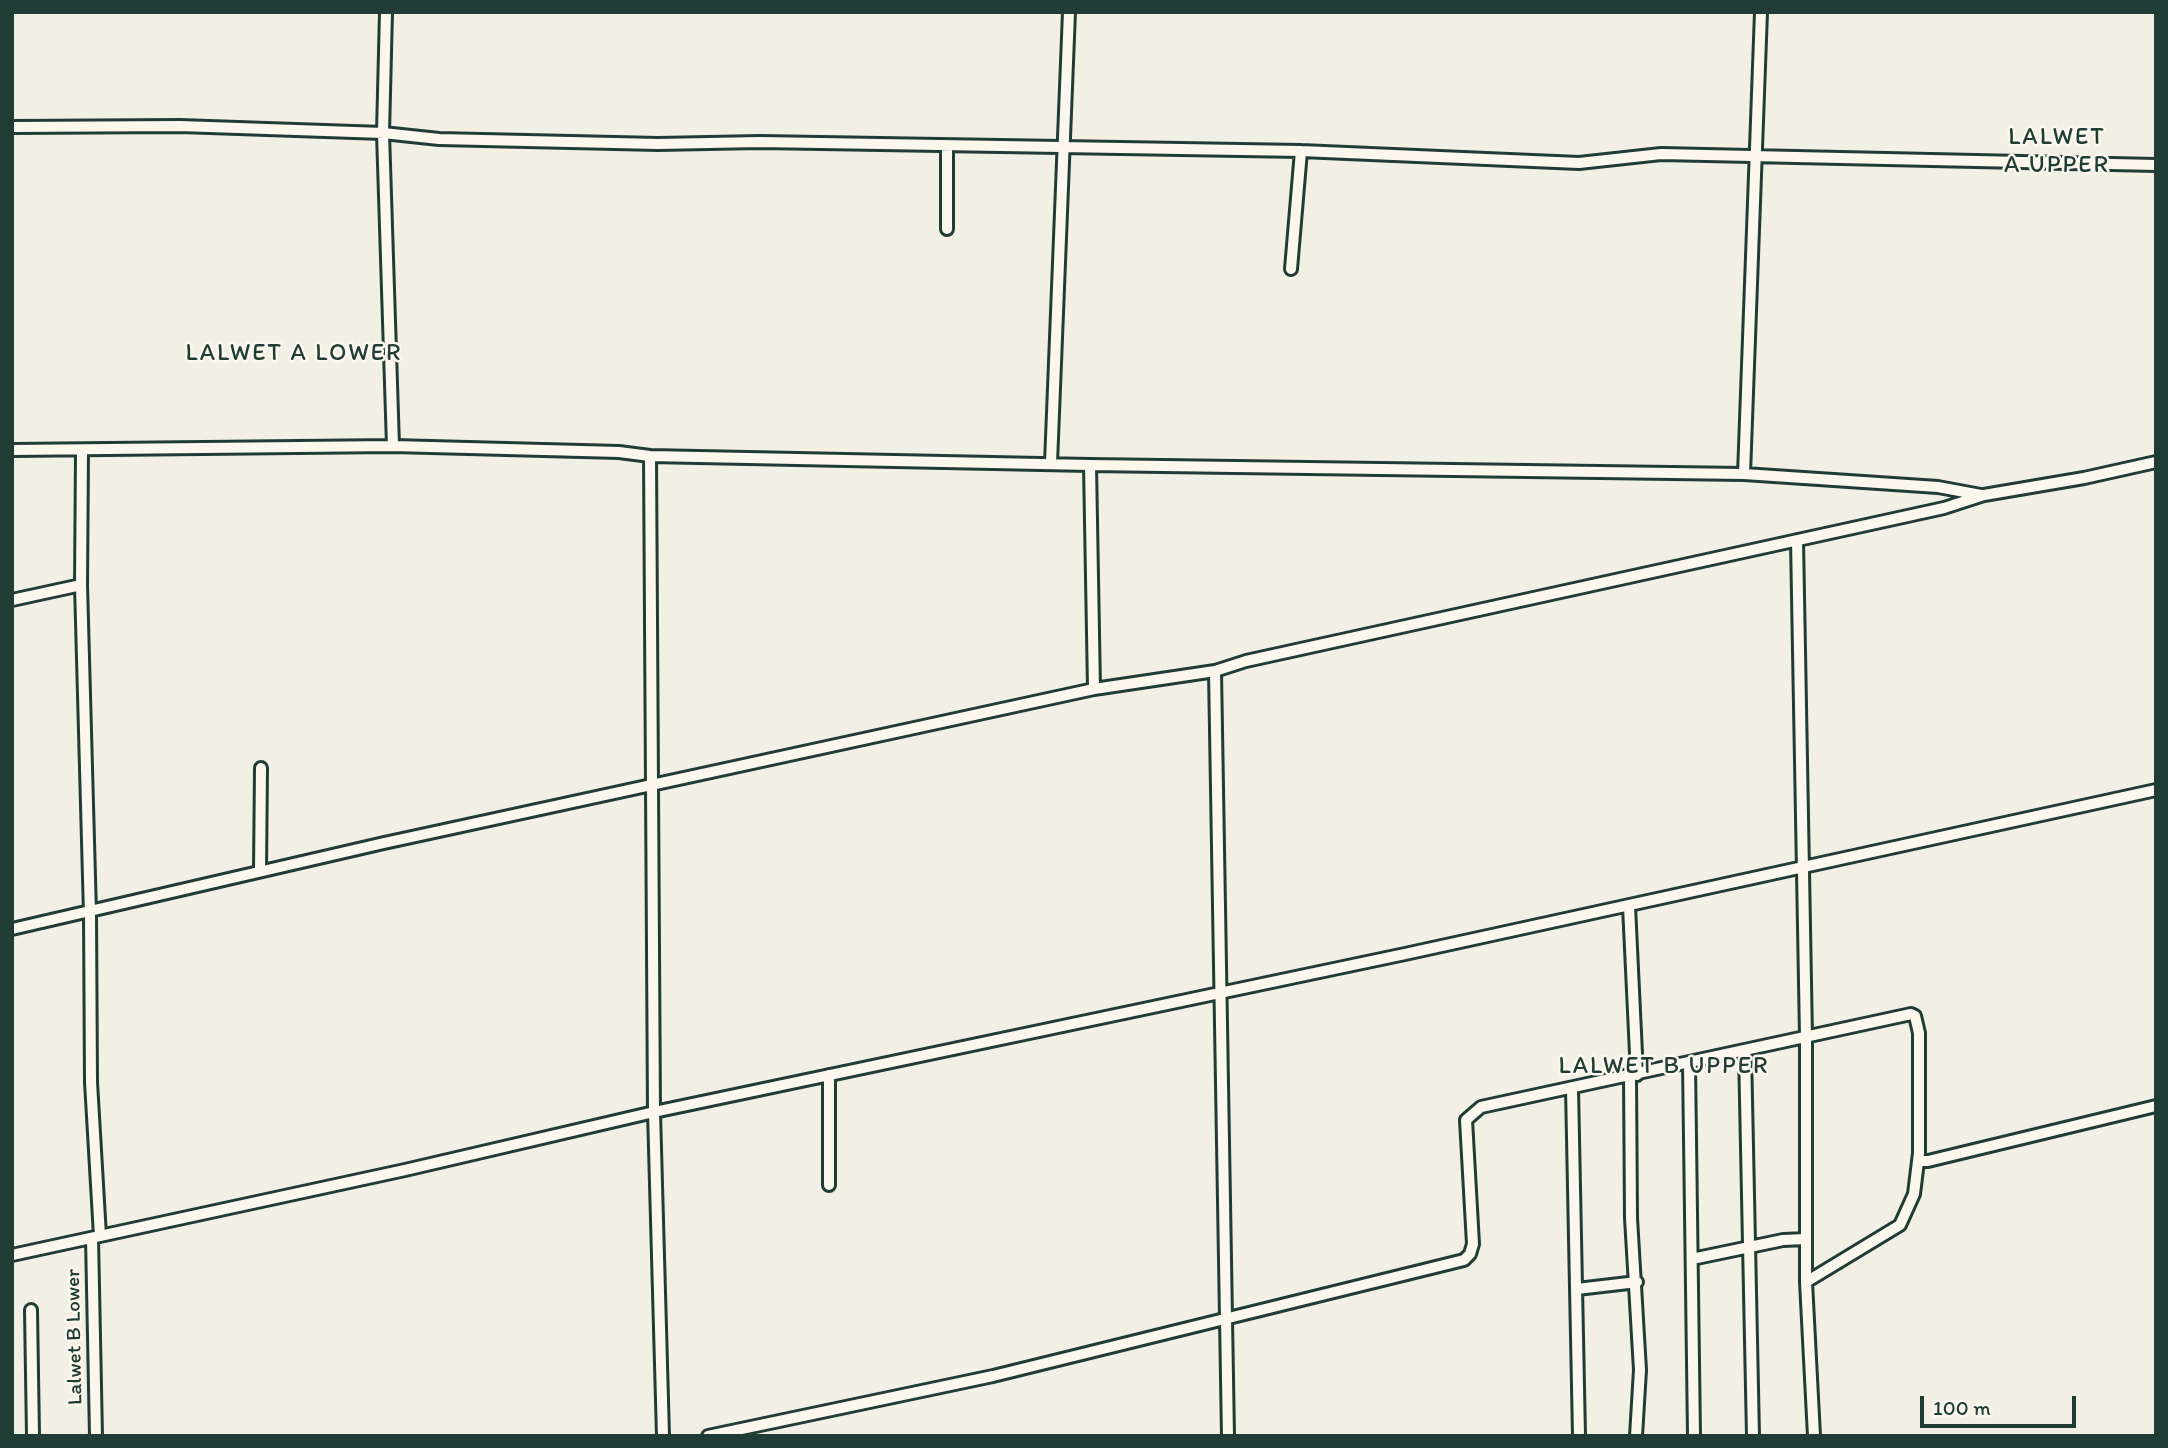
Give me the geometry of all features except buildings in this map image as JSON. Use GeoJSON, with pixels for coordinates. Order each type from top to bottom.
{"type":"FeatureCollection","features":[{"type":"Feature","properties":{"kind":"street"},"geometry":{"type":"LineString","coordinates":[[386,12],[383,133],[393,446]]}},
{"type":"Feature","properties":{"kind":"street"},"geometry":{"type":"LineString","coordinates":[[1051,463],[1069,12]]}},
{"type":"Feature","properties":{"kind":"street"},"geometry":{"type":"LineString","coordinates":[[1745,474],[1761,12]]}},
{"type":"Feature","properties":{"kind":"street"},"geometry":{"type":"LineString","coordinates":[[12,127],[180,126],[383,133],[439,139],[1301,151],[1579,163],[1661,154],[2156,164]]}},
{"type":"Feature","properties":{"kind":"street"},"geometry":{"type":"LineString","coordinates":[[947,146],[947,229]]}},
{"type":"Feature","properties":{"kind":"street"},"geometry":{"type":"LineString","coordinates":[[1291,269],[1301,151]]}},
{"type":"Feature","properties":{"kind":"street"},"geometry":{"type":"LineString","coordinates":[[12,450],[82,452],[393,446],[619,452],[650,456],[1745,474],[1938,487],[1984,495]]}},
{"type":"Feature","properties":{"kind":"street","name":"Lalwet B Lower"},"geometry":{"type":"LineString","coordinates":[[82,452],[81,585],[96,1237],[96,1436]]}},
{"type":"Feature","properties":{"kind":"street"},"geometry":{"type":"LineString","coordinates":[[650,456],[654,1112],[663,1436]]}},
{"type":"Feature","properties":{"kind":"street"},"geometry":{"type":"LineString","coordinates":[[12,929],[90,914],[260,870],[654,784],[1094,689],[1215,671],[1246,661],[1944,508],[1984,495],[2084,478],[2156,462]]}},
{"type":"Feature","properties":{"kind":"street"},"geometry":{"type":"LineString","coordinates":[[1090,465],[1094,689]]}},
{"type":"Feature","properties":{"kind":"street"},"geometry":{"type":"LineString","coordinates":[[1797,540],[1804,866],[1806,1282],[1814,1436]]}},
{"type":"Feature","properties":{"kind":"street"},"geometry":{"type":"LineString","coordinates":[[12,600],[81,585]]}},
{"type":"Feature","properties":{"kind":"street"},"geometry":{"type":"LineString","coordinates":[[1215,671],[1228,1436]]}},
{"type":"Feature","properties":{"kind":"street"},"geometry":{"type":"LineString","coordinates":[[260,870],[261,768]]}},
{"type":"Feature","properties":{"kind":"street"},"geometry":{"type":"LineString","coordinates":[[12,1255],[405,1170],[654,1112],[1629,906],[2156,790]]}},
{"type":"Feature","properties":{"kind":"street"},"geometry":{"type":"LineString","coordinates":[[1629,906],[1634,1075],[1631,1218],[1640,1370],[1636,1436]]}},
{"type":"Feature","properties":{"kind":"street"},"geometry":{"type":"LineString","coordinates":[[708,1436],[993,1376],[1464,1260],[1471,1254],[1473,1244],[1466,1119],[1480,1107],[1689,1064],[1904,1015],[1915,1016],[1919,1033],[1918,1161],[1914,1194],[1900,1225],[1806,1282]]}},
{"type":"Feature","properties":{"kind":"street"},"geometry":{"type":"LineString","coordinates":[[1745,1051],[1753,1436]]}},
{"type":"Feature","properties":{"kind":"street"},"geometry":{"type":"LineString","coordinates":[[1689,1064],[1694,1436]]}},
{"type":"Feature","properties":{"kind":"street"},"geometry":{"type":"LineString","coordinates":[[829,1075],[829,1185]]}},
{"type":"Feature","properties":{"kind":"street"},"geometry":{"type":"LineString","coordinates":[[1572,1087],[1579,1436]]}},
{"type":"Feature","properties":{"kind":"street"},"geometry":{"type":"LineString","coordinates":[[1918,1161],[1928,1161],[2156,1106]]}},
{"type":"Feature","properties":{"kind":"street"},"geometry":{"type":"LineString","coordinates":[[1692,1259],[1806,1239]]}},
{"type":"Feature","properties":{"kind":"street"},"geometry":{"type":"LineString","coordinates":[[1577,1289],[1636,1282]]}},
{"type":"Feature","properties":{"kind":"street"},"geometry":{"type":"LineString","coordinates":[[31,1310],[33,1436]]}},
{"type":"Feature","properties":{"kind":"district","name":"LALWET A UPPER"},"geometry":{"type":"Point","coordinates":[2057,152]}},
{"type":"Feature","properties":{"kind":"district","name":"LALWET A LOWER"},"geometry":{"type":"Point","coordinates":[294,354]}},
{"type":"Feature","properties":{"kind":"district","name":"LALWET B UPPER"},"geometry":{"type":"Point","coordinates":[1664,1067]}}]}
